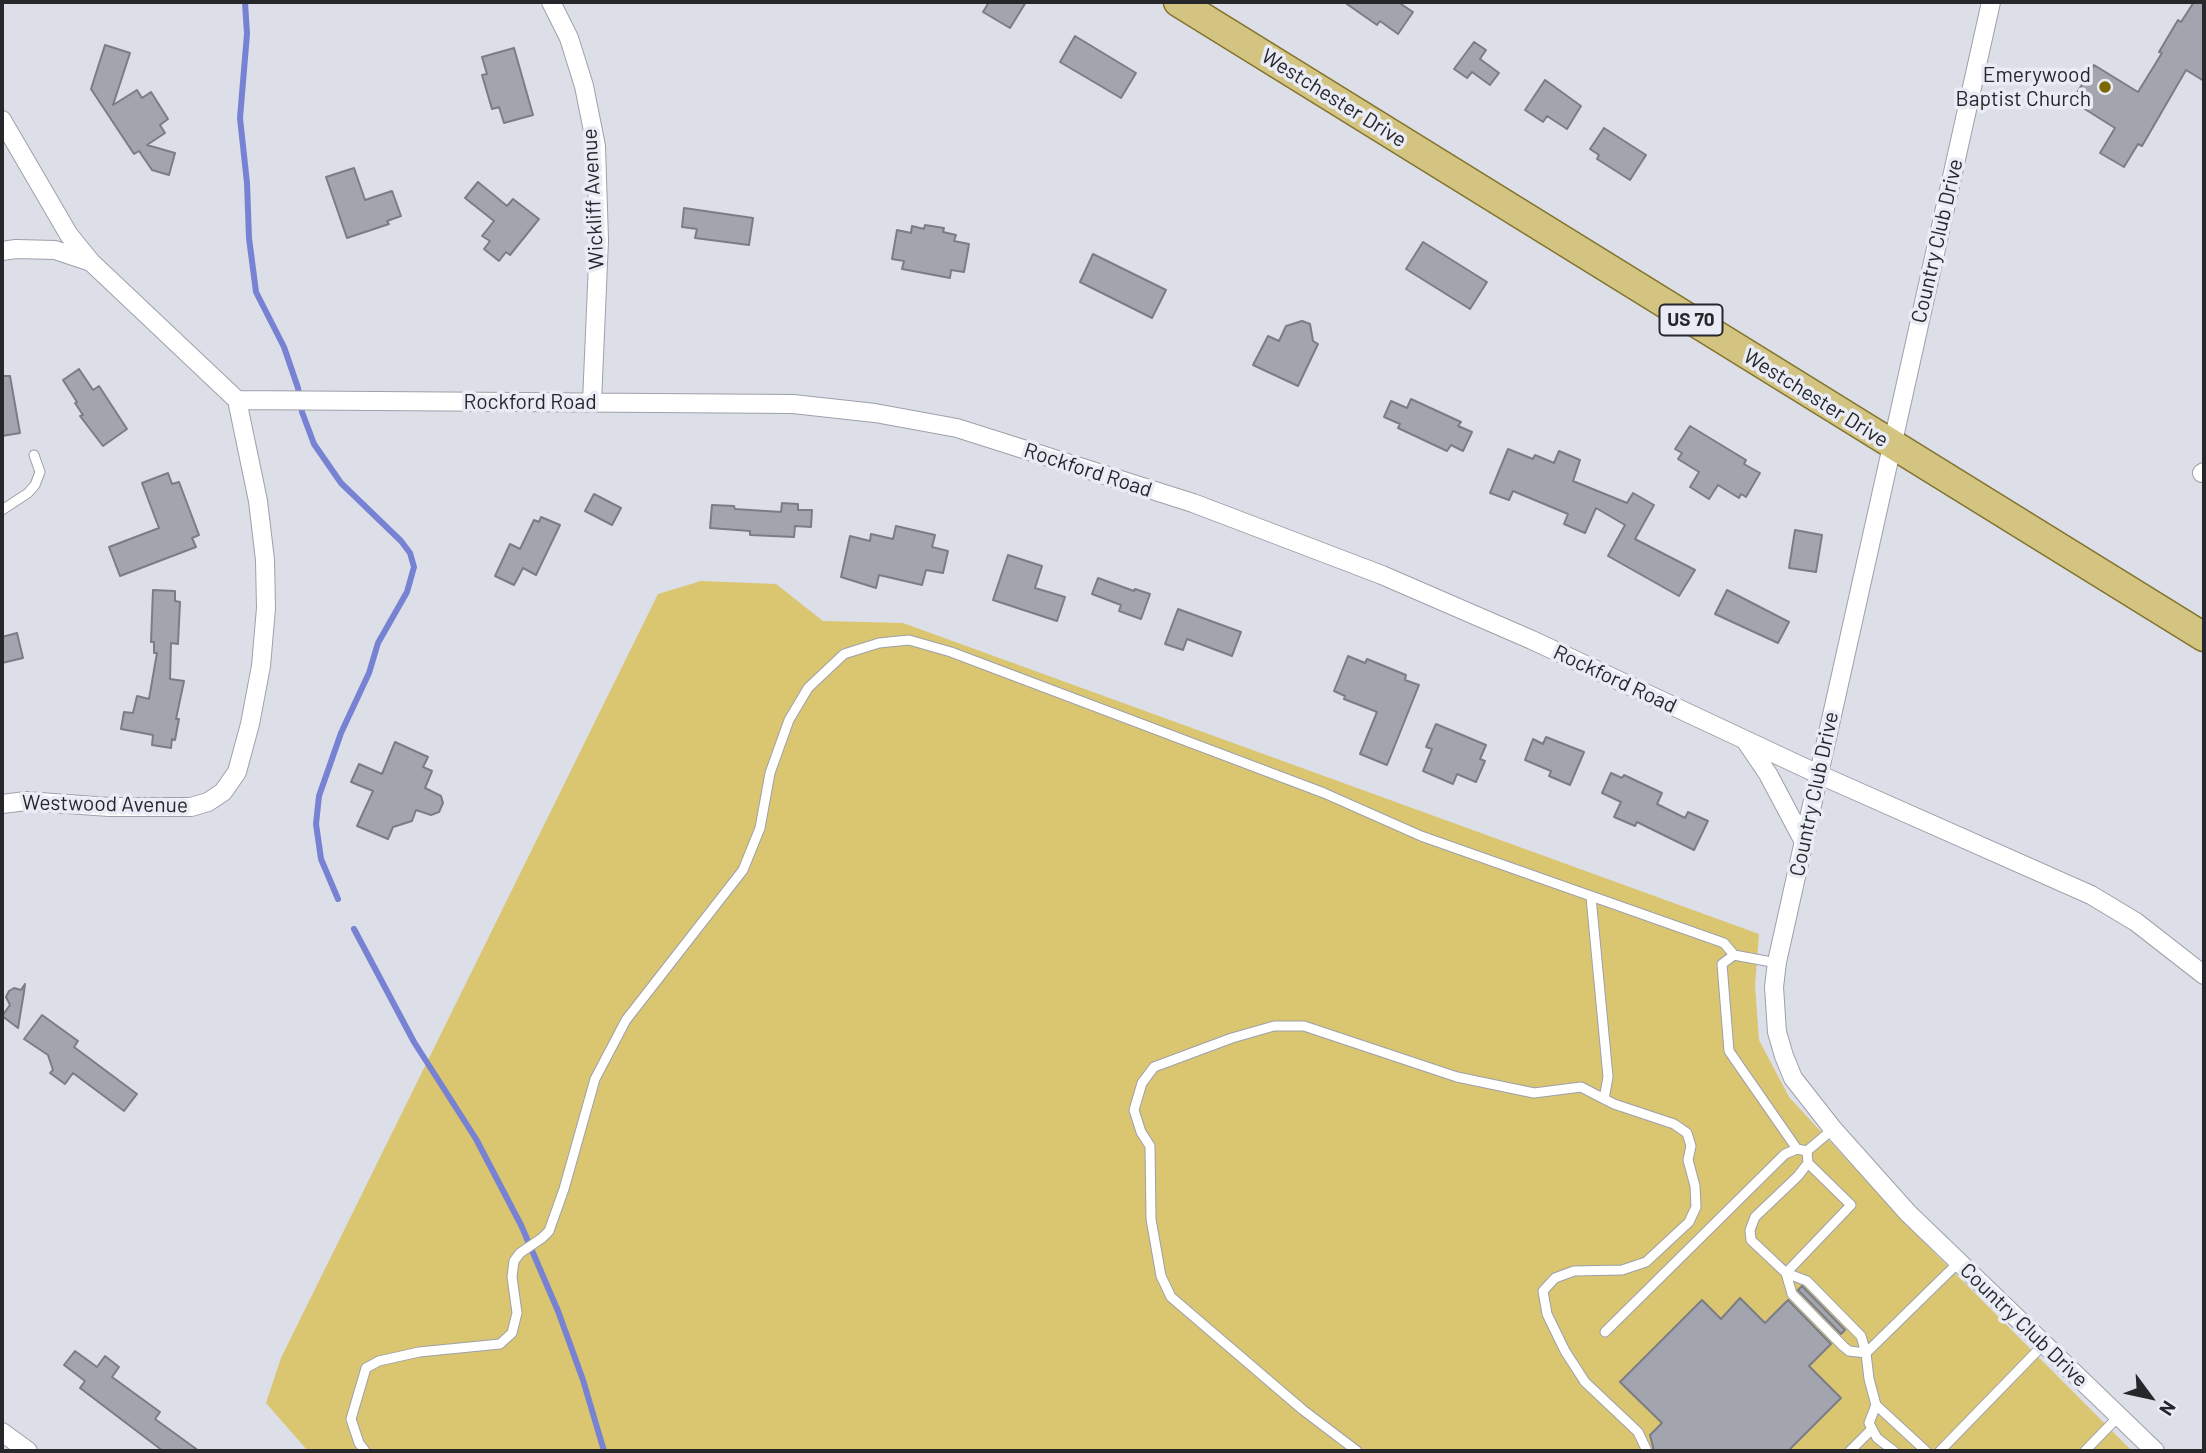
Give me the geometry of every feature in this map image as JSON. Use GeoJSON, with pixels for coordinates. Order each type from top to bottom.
{"type":"FeatureCollection","features":[{"type":"Feature","properties":{"kind":"main road","name":"Westchester Drive"},"geometry":{"type":"LineString","coordinates":[[1178,2],[2204,637]]}},
{"type":"Feature","properties":{"kind":"street","name":"Wickliff Avenue"},"geometry":{"type":"LineString","coordinates":[[551,2],[569,38],[596,146],[599,240],[592,402]]}},
{"type":"Feature","properties":{"kind":"street","name":"Country Club Drive"},"geometry":{"type":"LineString","coordinates":[[1991,2],[1777,963],[1774,988],[1777,1032],[1793,1078],[1833,1129],[1908,1213],[2155,1451]]}},
{"type":"Feature","properties":{"kind":"street"},"geometry":{"type":"LineString","coordinates":[[2,120],[69,235],[91,262],[237,400]]}},
{"type":"Feature","properties":{"kind":"street"},"geometry":{"type":"LineString","coordinates":[[2,251],[55,250],[91,262]]}},
{"type":"Feature","properties":{"kind":"street","name":"Rockford Road"},"geometry":{"type":"LineString","coordinates":[[237,400],[793,404],[875,413],[957,428],[1193,503],[1382,575],[1532,640],[1818,774],[2091,895],[2136,922],[2204,975]]}},
{"type":"Feature","properties":{"kind":"street","name":"Westwood Avenue"},"geometry":{"type":"LineString","coordinates":[[2,804],[26,801],[109,807],[191,807],[208,802],[223,792],[237,772],[261,666],[266,608],[265,560],[258,501],[237,400]]}},
{"type":"Feature","properties":{"kind":"street"},"geometry":{"type":"LineString","coordinates":[[1745,740],[1768,774],[1803,840]]}},
{"type":"Feature","properties":{"kind":"street"},"geometry":{"type":"LineString","coordinates":[[2,1432],[28,1451]]}},
{"type":"Feature","properties":{"kind":"lane"},"geometry":{"type":"LineString","coordinates":[[2,510],[28,493],[35,485],[40,472],[34,455]]}},
{"type":"Feature","properties":{"kind":"lane"},"geometry":{"type":"LineString","coordinates":[[365,1451],[359,1443],[351,1419],[366,1368],[379,1361],[419,1352],[500,1344],[512,1333],[517,1313],[512,1277],[514,1261],[520,1253],[549,1231],[564,1189],[595,1079],[626,1020],[743,870],[760,828],[770,773],[789,720],[808,688],[844,654],[879,643],[909,640],[951,652],[1324,793],[1421,836],[1724,943],[1734,955],[1777,963]]}},
{"type":"Feature","properties":{"kind":"lane"},"geometry":{"type":"LineString","coordinates":[[1591,897],[1608,1077],[1604,1099]]}},
{"type":"Feature","properties":{"kind":"lane"},"geometry":{"type":"LineString","coordinates":[[1734,955],[1722,964],[1729,1051],[1797,1149]]}},
{"type":"Feature","properties":{"kind":"lane"},"geometry":{"type":"LineString","coordinates":[[1357,1451],[1303,1410],[1171,1297],[1160,1276],[1151,1219],[1150,1146],[1134,1110],[1142,1083],[1153,1067],[1264,1029],[1304,1026],[1457,1077],[1534,1093],[1581,1087],[1604,1099],[1674,1124],[1687,1133],[1691,1146],[1688,1160],[1695,1186],[1696,1207],[1689,1222],[1646,1262],[1622,1269],[1574,1271],[1555,1278],[1543,1290],[1546,1314],[1585,1382],[1638,1432],[1647,1451]]}},
{"type":"Feature","properties":{"kind":"lane"},"geometry":{"type":"LineString","coordinates":[[1807,1151],[1833,1129]]}},
{"type":"Feature","properties":{"kind":"lane"},"geometry":{"type":"LineString","coordinates":[[1605,1332],[1785,1154],[1797,1149],[1807,1151]]}},
{"type":"Feature","properties":{"kind":"lane"},"geometry":{"type":"LineString","coordinates":[[1786,1273],[1851,1205],[1808,1163],[1807,1151]]}},
{"type":"Feature","properties":{"kind":"lane"},"geometry":{"type":"LineString","coordinates":[[1808,1163],[1755,1217],[1750,1230],[1751,1240],[1786,1273],[1807,1281],[1861,1336],[1876,1405],[1926,1451]]}},
{"type":"Feature","properties":{"kind":"lane"},"geometry":{"type":"LineString","coordinates":[[1866,1353],[1959,1262]]}},
{"type":"Feature","properties":{"kind":"lane"},"geometry":{"type":"LineString","coordinates":[[1786,1273],[1792,1294],[1843,1346],[1849,1351],[1866,1353]]}},
{"type":"Feature","properties":{"kind":"lane"},"geometry":{"type":"LineString","coordinates":[[1940,1451],[2044,1344]]}},
{"type":"Feature","properties":{"kind":"lane"},"geometry":{"type":"LineString","coordinates":[[1876,1405],[1869,1423],[1877,1438],[1894,1451]]}},
{"type":"Feature","properties":{"kind":"lane"},"geometry":{"type":"LineString","coordinates":[[2085,1451],[2119,1416]]}},
{"type":"Feature","properties":{"kind":"lane"},"geometry":{"type":"LineString","coordinates":[[1850,1451],[1872,1429]]}},
{"type":"Feature","properties":{"kind":"shaded area"},"geometry":{"type":"Polygon","coordinates":[[[701,581],[776,584],[823,621],[903,623],[1759,934],[1755,986],[1759,1040],[1789,1097],[1908,1226],[2132,1451],[308,1451],[266,1403],[281,1358],[658,594],[701,581]]]}},
{"type":"Feature","properties":{"kind":"building"},"geometry":{"type":"Polygon","coordinates":[[[989,2],[1026,2],[1010,28],[983,12],[989,2]]]}},
{"type":"Feature","properties":{"kind":"building"},"geometry":{"type":"Polygon","coordinates":[[[1344,2],[1398,2],[1413,12],[1398,34],[1380,21],[1377,25],[1344,2]]]}},
{"type":"Feature","properties":{"kind":"building","name":"Emerywood Baptist Church"},"geometry":{"type":"Polygon","coordinates":[[[2194,2],[2204,2],[2204,81],[2186,70],[2142,146],[2138,144],[2124,167],[2100,153],[2115,128],[2072,101],[2094,65],[2138,92],[2178,20],[2181,22],[2194,2]]]}},
{"type":"Feature","properties":{"kind":"building"},"geometry":{"type":"Polygon","coordinates":[[[1075,36],[1136,73],[1121,98],[1060,62],[1075,36]]]}},
{"type":"Feature","properties":{"kind":"building"},"geometry":{"type":"Polygon","coordinates":[[[1474,42],[1486,50],[1480,59],[1499,73],[1490,85],[1472,72],[1467,78],[1454,69],[1474,42]]]}},
{"type":"Feature","properties":{"kind":"building"},"geometry":{"type":"Polygon","coordinates":[[[105,45],[130,53],[113,105],[137,90],[142,98],[151,92],[168,119],[160,125],[165,133],[147,145],[175,153],[169,175],[152,170],[139,151],[134,154],[91,89],[105,45]]]}},
{"type":"Feature","properties":{"kind":"building"},"geometry":{"type":"Polygon","coordinates":[[[514,48],[533,115],[504,123],[499,107],[492,109],[482,75],[487,74],[482,57],[514,48]]]}},
{"type":"Feature","properties":{"kind":"building"},"geometry":{"type":"Polygon","coordinates":[[[1545,80],[1581,106],[1567,129],[1547,116],[1543,122],[1525,110],[1545,80]]]}},
{"type":"Feature","properties":{"kind":"building"},"geometry":{"type":"Polygon","coordinates":[[[1604,128],[1646,155],[1630,180],[1597,159],[1599,155],[1590,149],[1604,128]]]}},
{"type":"Feature","properties":{"kind":"building"},"geometry":{"type":"Polygon","coordinates":[[[354,168],[365,200],[392,191],[401,216],[387,221],[389,224],[347,238],[326,177],[354,168]]]}},
{"type":"Feature","properties":{"kind":"building"},"geometry":{"type":"Polygon","coordinates":[[[478,182],[507,206],[513,199],[539,219],[510,255],[506,252],[499,261],[484,249],[490,241],[482,236],[494,221],[465,198],[478,182]]]}},
{"type":"Feature","properties":{"kind":"building"},"geometry":{"type":"Polygon","coordinates":[[[684,208],[753,218],[749,245],[695,238],[697,229],[682,227],[684,208]]]}},
{"type":"Feature","properties":{"kind":"building"},"geometry":{"type":"Polygon","coordinates":[[[925,225],[944,228],[943,232],[956,235],[954,241],[969,244],[964,272],[951,270],[950,278],[902,269],[904,261],[892,259],[897,230],[911,233],[912,226],[924,229],[925,225]]]}},
{"type":"Feature","properties":{"kind":"building"},"geometry":{"type":"Polygon","coordinates":[[[1423,242],[1487,282],[1470,309],[1406,269],[1423,242]]]}},
{"type":"Feature","properties":{"kind":"building"},"geometry":{"type":"Polygon","coordinates":[[[1093,254],[1166,290],[1152,318],[1080,282],[1093,254]]]}},
{"type":"Feature","properties":{"kind":"building"},"geometry":{"type":"Polygon","coordinates":[[[1302,321],[1310,324],[1313,341],[1318,344],[1298,386],[1253,365],[1268,336],[1279,341],[1286,326],[1302,321]]]}},
{"type":"Feature","properties":{"kind":"building"},"geometry":{"type":"Polygon","coordinates":[[[79,369],[93,390],[99,386],[127,429],[103,446],[80,416],[83,415],[75,403],[77,402],[63,380],[79,369]]]}},
{"type":"Feature","properties":{"kind":"building"},"geometry":{"type":"Polygon","coordinates":[[[2,376],[10,376],[20,433],[2,436],[2,376]]]}},
{"type":"Feature","properties":{"kind":"building"},"geometry":{"type":"Polygon","coordinates":[[[1411,399],[1461,422],[1458,426],[1472,432],[1463,451],[1451,445],[1447,451],[1398,428],[1400,424],[1384,417],[1391,401],[1407,408],[1411,399]]]}},
{"type":"Feature","properties":{"kind":"building"},"geometry":{"type":"Polygon","coordinates":[[[1690,426],[1746,460],[1744,464],[1760,473],[1746,497],[1741,494],[1739,498],[1718,485],[1709,499],[1690,487],[1699,472],[1678,459],[1682,453],[1675,449],[1690,426]]]}},
{"type":"Feature","properties":{"kind":"building"},"geometry":{"type":"Polygon","coordinates":[[[1508,449],[1533,459],[1535,455],[1554,463],[1559,451],[1580,460],[1573,481],[1627,503],[1633,493],[1654,505],[1635,539],[1695,570],[1679,596],[1608,556],[1625,525],[1596,508],[1585,533],[1564,524],[1568,514],[1513,491],[1509,500],[1490,493],[1508,449]]]}},
{"type":"Feature","properties":{"kind":"building"},"geometry":{"type":"Polygon","coordinates":[[[168,473],[172,484],[179,482],[199,535],[192,538],[196,547],[120,576],[109,547],[159,528],[142,483],[168,473]]]}},
{"type":"Feature","properties":{"kind":"building"},"geometry":{"type":"Polygon","coordinates":[[[594,494],[621,508],[612,525],[585,511],[594,494]]]}},
{"type":"Feature","properties":{"kind":"building"},"geometry":{"type":"Polygon","coordinates":[[[782,503],[798,504],[798,510],[812,510],[811,527],[795,526],[794,537],[750,535],[750,531],[710,528],[712,505],[781,512],[782,503]]]}},
{"type":"Feature","properties":{"kind":"building"},"geometry":{"type":"Polygon","coordinates":[[[541,517],[560,525],[536,575],[523,568],[514,585],[495,576],[510,544],[520,549],[534,520],[539,522],[541,517]]]}},
{"type":"Feature","properties":{"kind":"building"},"geometry":{"type":"Polygon","coordinates":[[[896,526],[935,535],[932,547],[948,551],[943,573],[926,570],[922,585],[879,575],[876,588],[841,577],[850,536],[870,541],[871,534],[893,539],[896,526]]]}},
{"type":"Feature","properties":{"kind":"building"},"geometry":{"type":"Polygon","coordinates":[[[1795,530],[1822,535],[1816,572],[1789,568],[1795,530]]]}},
{"type":"Feature","properties":{"kind":"building"},"geometry":{"type":"Polygon","coordinates":[[[1008,555],[1042,566],[1035,588],[1065,597],[1057,621],[993,600],[1008,555]]]}},
{"type":"Feature","properties":{"kind":"building"},"geometry":{"type":"Polygon","coordinates":[[[1098,578],[1150,594],[1141,619],[1119,611],[1121,605],[1092,594],[1098,578]]]}},
{"type":"Feature","properties":{"kind":"building"},"geometry":{"type":"Polygon","coordinates":[[[153,590],[175,591],[175,601],[180,602],[178,644],[171,643],[170,679],[184,681],[176,719],[179,719],[175,740],[172,739],[171,748],[152,745],[153,735],[121,729],[124,712],[133,713],[137,696],[149,699],[157,653],[154,653],[154,642],[151,642],[153,590]]]}},
{"type":"Feature","properties":{"kind":"building"},"geometry":{"type":"Polygon","coordinates":[[[1727,590],[1789,622],[1778,643],[1715,614],[1727,590]]]}},
{"type":"Feature","properties":{"kind":"building"},"geometry":{"type":"Polygon","coordinates":[[[1178,609],[1241,632],[1232,656],[1187,639],[1183,650],[1165,644],[1178,609]]]}},
{"type":"Feature","properties":{"kind":"building"},"geometry":{"type":"Polygon","coordinates":[[[17,633],[23,658],[2,663],[2,637],[17,633]]]}},
{"type":"Feature","properties":{"kind":"building"},"geometry":{"type":"Polygon","coordinates":[[[1348,656],[1365,663],[1367,659],[1406,675],[1405,680],[1419,685],[1387,765],[1360,754],[1377,712],[1344,699],[1345,696],[1334,691],[1348,656]]]}},
{"type":"Feature","properties":{"kind":"building"},"geometry":{"type":"Polygon","coordinates":[[[1436,724],[1486,745],[1480,759],[1485,761],[1476,782],[1457,774],[1453,784],[1423,771],[1432,749],[1426,747],[1436,724]]]}},
{"type":"Feature","properties":{"kind":"building"},"geometry":{"type":"Polygon","coordinates":[[[1546,737],[1584,752],[1570,785],[1549,776],[1551,771],[1525,760],[1533,739],[1543,744],[1546,737]]]}},
{"type":"Feature","properties":{"kind":"building"},"geometry":{"type":"Polygon","coordinates":[[[395,742],[428,757],[423,767],[432,771],[425,788],[441,796],[443,803],[439,812],[431,815],[416,810],[412,821],[393,827],[388,839],[357,826],[373,791],[351,782],[359,764],[382,774],[395,742]]]}},
{"type":"Feature","properties":{"kind":"building"},"geometry":{"type":"Polygon","coordinates":[[[1611,773],[1622,778],[1624,775],[1662,793],[1657,804],[1685,818],[1688,812],[1708,821],[1694,850],[1637,822],[1635,826],[1614,817],[1621,802],[1602,793],[1611,773]]]}},
{"type":"Feature","properties":{"kind":"building"},"geometry":{"type":"Polygon","coordinates":[[[25,984],[18,1028],[2,1016],[10,1005],[6,997],[9,991],[14,988],[21,990],[25,984]]]}},
{"type":"Feature","properties":{"kind":"building"},"geometry":{"type":"Polygon","coordinates":[[[42,1015],[78,1041],[74,1047],[137,1094],[124,1111],[73,1073],[65,1084],[50,1073],[53,1070],[48,1055],[24,1039],[42,1015]]]}},
{"type":"Feature","properties":{"kind":"building"},"geometry":{"type":"Polygon","coordinates":[[[1802,1286],[1845,1330],[1841,1334],[1798,1290],[1802,1286]]]}},
{"type":"Feature","properties":{"kind":"building"},"geometry":{"type":"Polygon","coordinates":[[[1740,1298],[1765,1323],[1788,1300],[1831,1344],[1809,1366],[1841,1398],[1788,1451],[1654,1451],[1650,1435],[1662,1423],[1620,1382],[1702,1300],[1721,1319],[1740,1298]]]}},
{"type":"Feature","properties":{"kind":"building"},"geometry":{"type":"Polygon","coordinates":[[[75,1351],[97,1367],[105,1356],[119,1367],[112,1377],[160,1412],[155,1419],[199,1451],[163,1451],[80,1388],[85,1381],[64,1365],[75,1351]]]}},
{"type":"Feature","properties":{"kind":"waterway"},"geometry":{"type":"LineString","coordinates":[[245,2],[247,34],[240,118],[256,292],[284,347],[314,444],[341,483],[401,541],[410,553],[414,567],[407,592],[378,643],[369,673],[341,733],[319,796],[316,824],[321,859],[338,899]]}},
{"type":"Feature","properties":{"kind":"waterway"},"geometry":{"type":"LineString","coordinates":[[354,929],[414,1042],[476,1139],[521,1225],[558,1311],[583,1380],[604,1451]]}},
{"type":"Feature","properties":{"kind":"place","name":"Emerywood Baptist Church"},"geometry":{"type":"Point","coordinates":[2105,87]}}]}
